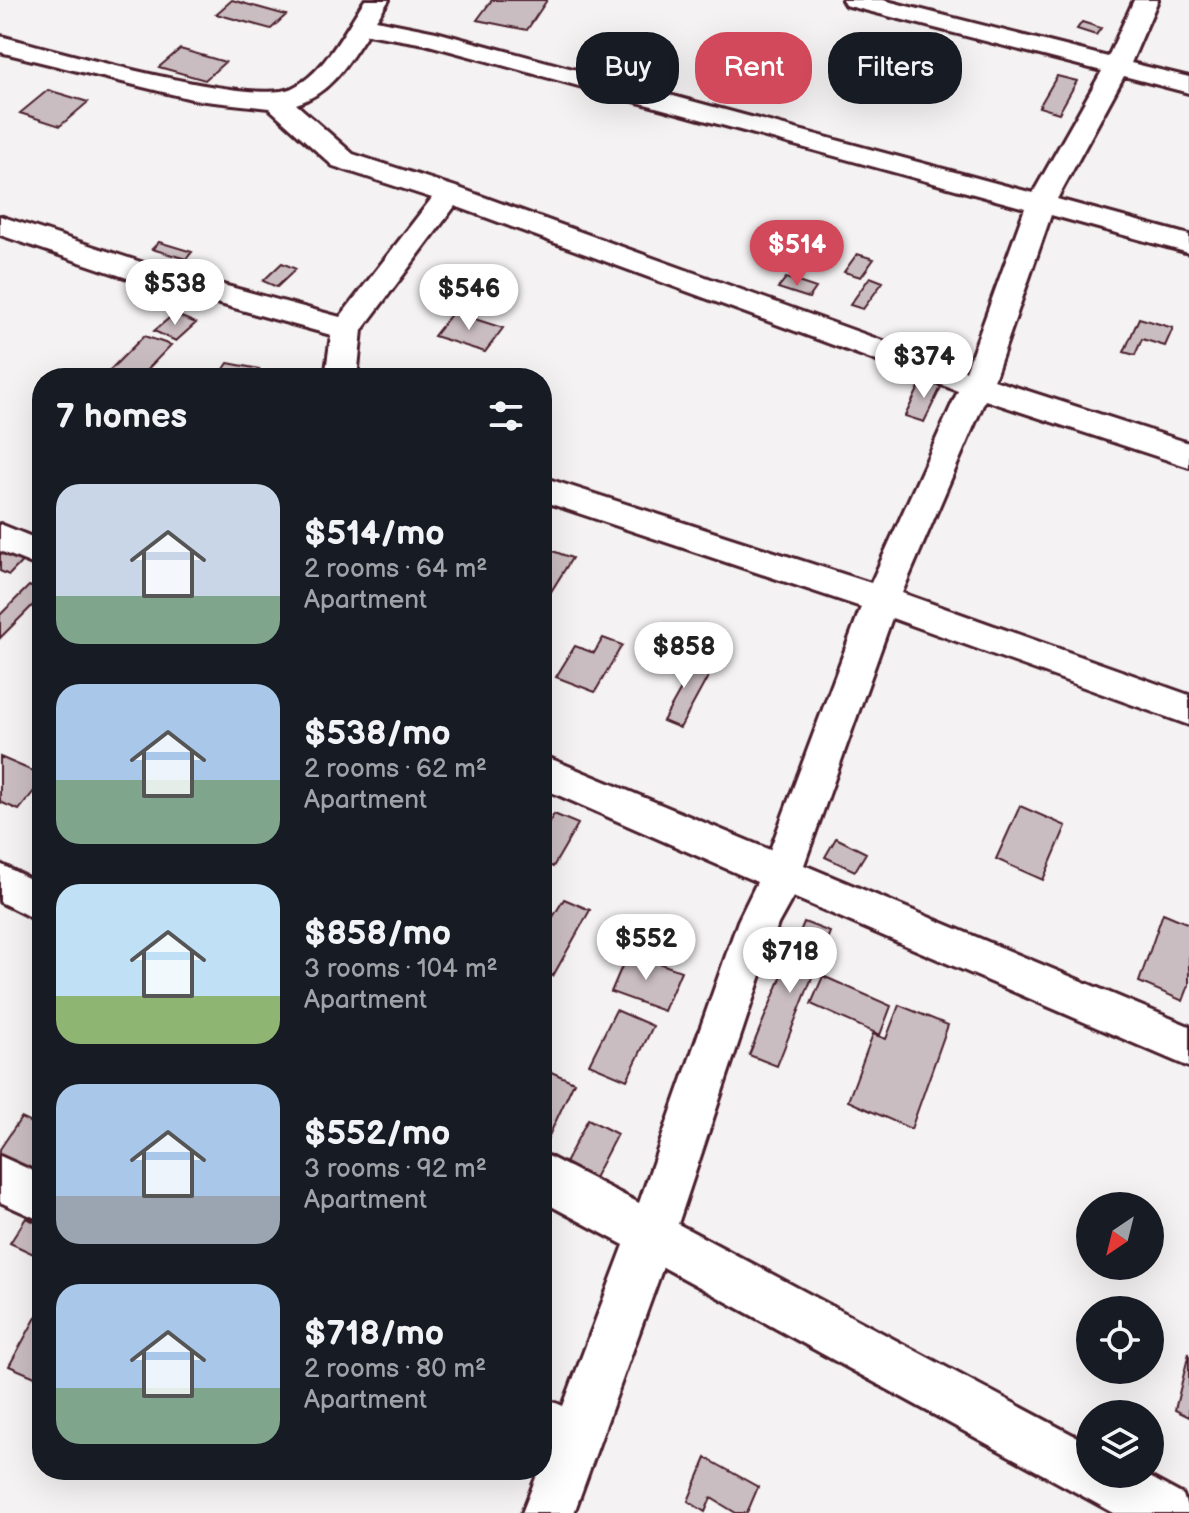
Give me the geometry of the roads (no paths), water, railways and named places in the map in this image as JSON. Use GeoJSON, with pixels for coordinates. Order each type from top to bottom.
{"type":"FeatureCollection","features":[{"type":"Feature","properties":{"kind":"street"},"geometry":{"type":"LineString","coordinates":[[0,44],[196,92],[277,101],[303,93],[330,70],[377,0]]}},
{"type":"Feature","properties":{"kind":"street"},"geometry":{"type":"LineString","coordinates":[[854,0],[1189,85]]}},
{"type":"Feature","properties":{"kind":"street"},"geometry":{"type":"LineString","coordinates":[[548,1513],[559,1430],[650,1234],[881,600],[976,386],[1041,203],[1117,66],[1146,0]]}},
{"type":"Feature","properties":{"kind":"street"},"geometry":{"type":"LineString","coordinates":[[361,25],[442,41],[1189,244]]}},
{"type":"Feature","properties":{"kind":"street"},"geometry":{"type":"LineString","coordinates":[[277,101],[343,160],[449,194],[976,386],[1189,455]]}},
{"type":"Feature","properties":{"kind":"street"},"geometry":{"type":"LineString","coordinates":[[342,368],[347,329],[449,194]]}},
{"type":"Feature","properties":{"kind":"street"},"geometry":{"type":"LineString","coordinates":[[0,225],[140,272],[347,329]]}},
{"type":"Feature","properties":{"kind":"street"},"geometry":{"type":"LineString","coordinates":[[552,492],[881,600],[1189,710]]}},
{"type":"Feature","properties":{"kind":"street"},"geometry":{"type":"LineString","coordinates":[[0,537],[32,551]]}},
{"type":"Feature","properties":{"kind":"street"},"geometry":{"type":"LineString","coordinates":[[552,775],[1189,1047]]}},
{"type":"Feature","properties":{"kind":"street"},"geometry":{"type":"LineString","coordinates":[[0,882],[32,900]]}},
{"type":"Feature","properties":{"kind":"street"},"geometry":{"type":"LineString","coordinates":[[0,1179],[32,1193]]}},
{"type":"Feature","properties":{"kind":"street"},"geometry":{"type":"LineString","coordinates":[[552,1181],[1076,1464]]}},
{"type":"Feature","properties":{"kind":"street"},"geometry":{"type":"LineString","coordinates":[[1119,1488],[1165,1513]]}}]}
